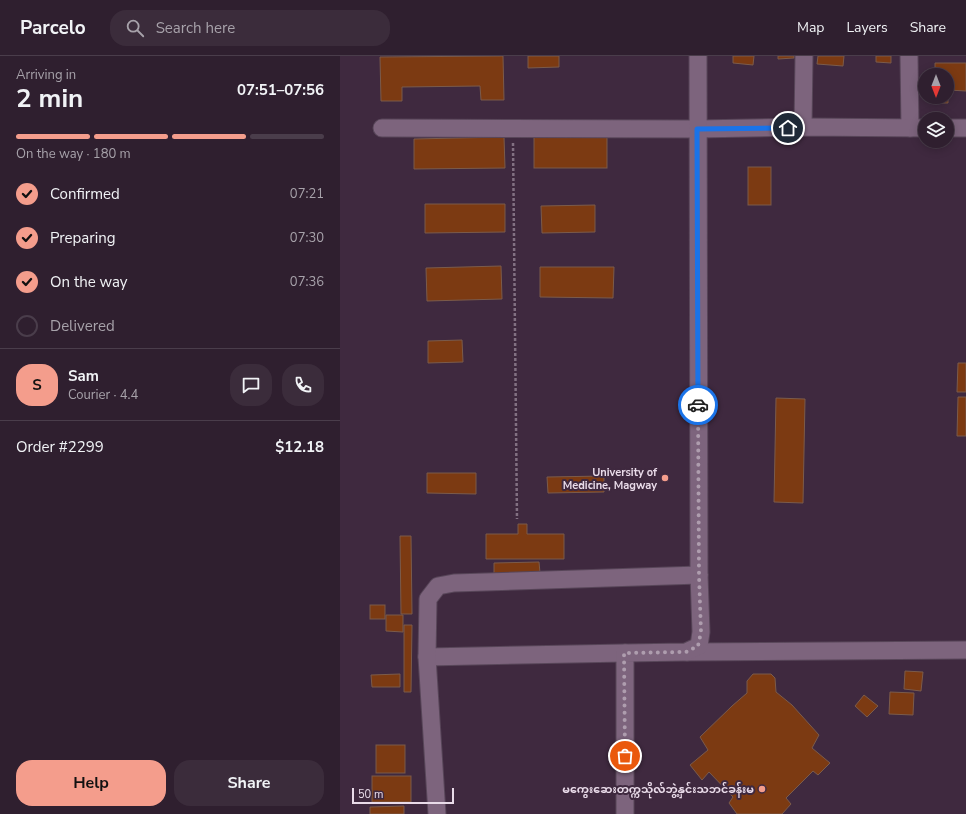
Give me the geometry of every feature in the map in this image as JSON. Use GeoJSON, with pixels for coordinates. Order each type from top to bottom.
{"type":"FeatureCollection","features":[{"type":"Feature","properties":{"kind":"street"},"geometry":{"type":"LineString","coordinates":[[686,652],[698,646],[701,632],[699,575],[698,56]]}},
{"type":"Feature","properties":{"kind":"street"},"geometry":{"type":"LineString","coordinates":[[803,128],[804,56]]}},
{"type":"Feature","properties":{"kind":"street"},"geometry":{"type":"LineString","coordinates":[[382,128],[918,128],[909,56]]}},
{"type":"Feature","properties":{"kind":"street"},"geometry":{"type":"LineString","coordinates":[[954,128],[966,128]]}},
{"type":"Feature","properties":{"kind":"street"},"geometry":{"type":"LineString","coordinates":[[437,814],[427,657],[428,599],[438,586],[454,582],[699,575]]}},
{"type":"Feature","properties":{"kind":"street"},"geometry":{"type":"LineString","coordinates":[[427,657],[686,652],[966,650]]}},
{"type":"Feature","properties":{"kind":"street"},"geometry":{"type":"LineString","coordinates":[[624,653],[626,814]]}},
{"type":"Feature","properties":{"kind":"path"},"geometry":{"type":"LineString","coordinates":[[513,138],[517,519]]}},
{"type":"Feature","properties":{"kind":"building"},"geometry":{"type":"Polygon","coordinates":[[[503,56],[504,100],[481,100],[480,86],[402,87],[402,101],[381,101],[380,57],[503,56]]]}},
{"type":"Feature","properties":{"kind":"building"},"geometry":{"type":"Polygon","coordinates":[[[528,56],[559,56],[559,67],[528,68],[528,56]]]}},
{"type":"Feature","properties":{"kind":"building"},"geometry":{"type":"Polygon","coordinates":[[[733,56],[754,56],[753,65],[733,63],[733,56]]]}},
{"type":"Feature","properties":{"kind":"building"},"geometry":{"type":"Polygon","coordinates":[[[778,56],[794,56],[794,58],[778,59],[778,56]]]}},
{"type":"Feature","properties":{"kind":"building"},"geometry":{"type":"Polygon","coordinates":[[[818,56],[844,56],[843,66],[817,64],[818,56]]]}},
{"type":"Feature","properties":{"kind":"building"},"geometry":{"type":"Polygon","coordinates":[[[876,56],[891,56],[891,63],[876,62],[876,56]]]}},
{"type":"Feature","properties":{"kind":"building"},"geometry":{"type":"Polygon","coordinates":[[[935,63],[966,63],[966,91],[954,90],[954,68],[935,68],[935,63]]]}},
{"type":"Feature","properties":{"kind":"building"},"geometry":{"type":"Polygon","coordinates":[[[504,137],[505,168],[414,169],[414,139],[504,137]]]}},
{"type":"Feature","properties":{"kind":"building"},"geometry":{"type":"Polygon","coordinates":[[[534,137],[607,137],[607,168],[534,168],[534,137]]]}},
{"type":"Feature","properties":{"kind":"building"},"geometry":{"type":"Polygon","coordinates":[[[748,167],[771,167],[771,205],[748,205],[748,167]]]}},
{"type":"Feature","properties":{"kind":"building"},"geometry":{"type":"Polygon","coordinates":[[[425,204],[505,204],[505,232],[425,233],[425,204]]]}},
{"type":"Feature","properties":{"kind":"building"},"geometry":{"type":"Polygon","coordinates":[[[595,205],[595,232],[542,233],[541,206],[595,205]]]}},
{"type":"Feature","properties":{"kind":"building"},"geometry":{"type":"Polygon","coordinates":[[[501,266],[502,299],[427,301],[426,268],[501,266]]]}},
{"type":"Feature","properties":{"kind":"building"},"geometry":{"type":"Polygon","coordinates":[[[540,267],[614,267],[613,298],[540,297],[540,267]]]}},
{"type":"Feature","properties":{"kind":"building"},"geometry":{"type":"Polygon","coordinates":[[[462,340],[463,362],[428,363],[428,341],[462,340]]]}},
{"type":"Feature","properties":{"kind":"building"},"geometry":{"type":"Polygon","coordinates":[[[958,363],[966,363],[966,392],[957,392],[958,363]]]}},
{"type":"Feature","properties":{"kind":"building"},"geometry":{"type":"Polygon","coordinates":[[[958,397],[966,397],[966,436],[957,436],[958,397]]]}},
{"type":"Feature","properties":{"kind":"building"},"geometry":{"type":"Polygon","coordinates":[[[776,398],[805,399],[803,503],[774,502],[776,398]]]}},
{"type":"Feature","properties":{"kind":"building"},"geometry":{"type":"Polygon","coordinates":[[[427,473],[476,473],[476,494],[427,493],[427,473]]]}},
{"type":"Feature","properties":{"kind":"building"},"geometry":{"type":"Polygon","coordinates":[[[604,476],[604,492],[548,493],[547,477],[604,476]]]}},
{"type":"Feature","properties":{"kind":"building"},"geometry":{"type":"Polygon","coordinates":[[[518,524],[527,524],[527,534],[564,534],[564,559],[486,559],[486,534],[518,534],[518,524]]]}},
{"type":"Feature","properties":{"kind":"building"},"geometry":{"type":"Polygon","coordinates":[[[400,536],[411,536],[412,614],[401,614],[400,536]]]}},
{"type":"Feature","properties":{"kind":"building"},"geometry":{"type":"Polygon","coordinates":[[[539,562],[540,573],[494,574],[494,563],[539,562]]]}},
{"type":"Feature","properties":{"kind":"building"},"geometry":{"type":"Polygon","coordinates":[[[370,605],[385,605],[385,619],[370,619],[370,605]]]}},
{"type":"Feature","properties":{"kind":"building"},"geometry":{"type":"Polygon","coordinates":[[[386,615],[403,615],[403,632],[386,631],[386,615]]]}},
{"type":"Feature","properties":{"kind":"building"},"geometry":{"type":"Polygon","coordinates":[[[404,625],[412,625],[411,692],[404,692],[404,625]]]}},
{"type":"Feature","properties":{"kind":"building"},"geometry":{"type":"Polygon","coordinates":[[[905,671],[923,672],[921,691],[904,689],[905,671]]]}},
{"type":"Feature","properties":{"kind":"building"},"geometry":{"type":"Polygon","coordinates":[[[400,674],[400,687],[372,687],[371,675],[400,674]]]}},
{"type":"Feature","properties":{"kind":"building"},"geometry":{"type":"Polygon","coordinates":[[[753,674],[771,674],[775,678],[776,692],[792,705],[819,735],[812,748],[830,763],[818,775],[813,771],[786,798],[791,804],[782,814],[737,814],[729,803],[733,797],[709,772],[702,780],[690,765],[708,750],[700,737],[747,693],[747,681],[753,674]]]}},
{"type":"Feature","properties":{"kind":"building"},"geometry":{"type":"Polygon","coordinates":[[[890,692],[914,693],[913,715],[889,714],[890,692]]]}},
{"type":"Feature","properties":{"kind":"building"},"geometry":{"type":"Polygon","coordinates":[[[864,695],[878,706],[867,717],[855,706],[864,695]]]}},
{"type":"Feature","properties":{"kind":"building"},"geometry":{"type":"Polygon","coordinates":[[[376,745],[405,745],[405,773],[376,773],[376,745]]]}},
{"type":"Feature","properties":{"kind":"building"},"geometry":{"type":"Polygon","coordinates":[[[372,776],[411,776],[411,802],[372,802],[372,776]]]}},
{"type":"Feature","properties":{"kind":"building"},"geometry":{"type":"Polygon","coordinates":[[[404,806],[404,814],[370,814],[370,807],[404,806]]]}},
{"type":"Feature","properties":{"kind":"way so far"},"geometry":{"type":"LineString","coordinates":[[625,756],[624,653],[686,652],[698,646],[701,632],[699,575],[698,405]]}},
{"type":"Feature","properties":{"kind":"place","name":"University of Medicine, Magway"},"geometry":{"type":"Point","coordinates":[665,478]}},
{"type":"Feature","properties":{"kind":"place","name":"မကွေးဆေးတက္ကသိုလ်ဘွဲ့နှင်းသဘင်ခန်းမ"},"geometry":{"type":"Point","coordinates":[762,789]}},
{"type":"Feature","properties":{"kind":"route"},"geometry":{"type":"LineString","coordinates":[[698,405],[697,129],[788,128]]}}]}
